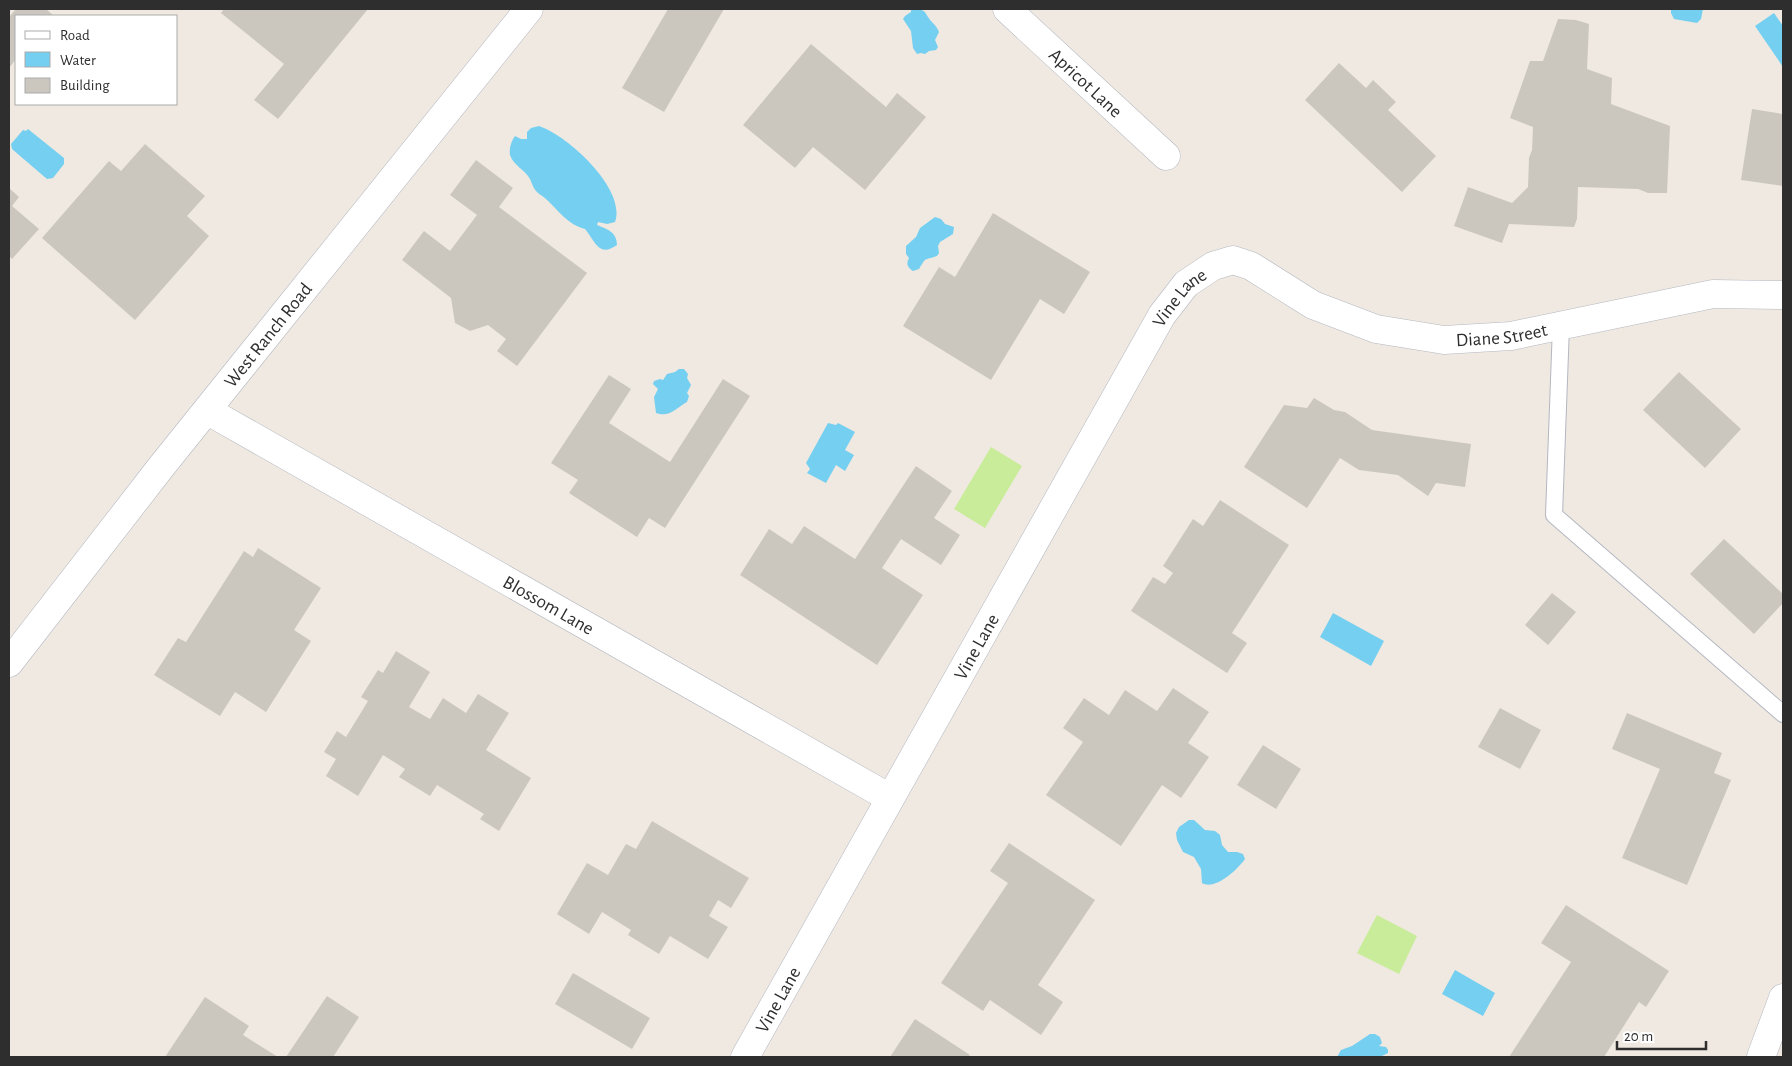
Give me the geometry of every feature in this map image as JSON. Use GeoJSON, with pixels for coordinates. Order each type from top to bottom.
{"type":"FeatureCollection","features":[{"type":"Feature","properties":{"kind":"street","name":"West Ranch Road"},"geometry":{"type":"LineString","coordinates":[[9,663],[161,467],[529,9]]}},
{"type":"Feature","properties":{"kind":"street","name":"Apricot Lane"},"geometry":{"type":"LineString","coordinates":[[1007,9],[1166,156]]}},
{"type":"Feature","properties":{"kind":"street","name":"Diane Street"},"geometry":{"type":"LineString","coordinates":[[1233,260],[1252,266],[1313,305],[1376,329],[1444,340],[1511,336],[1713,294],[1783,295]]}},
{"type":"Feature","properties":{"kind":"street","name":"Vine Lane"},"geometry":{"type":"LineString","coordinates":[[745,1057],[1162,315],[1186,284],[1213,266],[1233,260]]}},
{"type":"Feature","properties":{"kind":"street","name":"Blossom Lane"},"geometry":{"type":"LineString","coordinates":[[208,410],[890,798]]}},
{"type":"Feature","properties":{"kind":"street"},"geometry":{"type":"LineString","coordinates":[[1760,1057],[1783,998]]}},
{"type":"Feature","properties":{"kind":"lane"},"geometry":{"type":"LineString","coordinates":[[1561,326],[1554,515],[1783,714]]}},
{"type":"Feature","properties":{"kind":"green space"},"geometry":{"type":"Polygon","coordinates":[[[991,447],[1022,466],[985,528],[954,509],[991,447]]]}},
{"type":"Feature","properties":{"kind":"green space"},"geometry":{"type":"Polygon","coordinates":[[[1377,915],[1417,936],[1399,974],[1357,953],[1377,915]]]}},
{"type":"Feature","properties":{"kind":"water"},"geometry":{"type":"Polygon","coordinates":[[[911,9],[924,11],[937,27],[939,32],[935,40],[938,47],[936,50],[925,54],[917,54],[913,48],[911,31],[903,19],[911,12],[911,9]]]}},
{"type":"Feature","properties":{"kind":"water"},"geometry":{"type":"Polygon","coordinates":[[[1671,9],[1703,9],[1701,19],[1697,23],[1674,19],[1671,9]]]}},
{"type":"Feature","properties":{"kind":"water"},"geometry":{"type":"Polygon","coordinates":[[[1774,13],[1783,26],[1783,67],[1755,26],[1774,13]]]}},
{"type":"Feature","properties":{"kind":"water"},"geometry":{"type":"Polygon","coordinates":[[[539,126],[551,131],[579,152],[604,179],[612,194],[616,209],[615,222],[607,224],[598,222],[597,225],[608,230],[615,237],[617,245],[611,249],[602,249],[585,229],[573,224],[564,217],[537,192],[528,176],[512,159],[510,148],[515,136],[527,139],[527,132],[531,128],[539,126]]]}},
{"type":"Feature","properties":{"kind":"water"},"geometry":{"type":"Polygon","coordinates":[[[28,129],[64,158],[64,164],[53,178],[47,179],[12,149],[11,144],[23,130],[26,131],[28,129]]]}},
{"type":"Feature","properties":{"kind":"water"},"geometry":{"type":"Polygon","coordinates":[[[935,217],[941,219],[945,224],[954,227],[953,234],[940,242],[937,256],[926,260],[919,269],[913,271],[908,265],[909,258],[906,254],[906,246],[916,237],[920,228],[935,217]]]}},
{"type":"Feature","properties":{"kind":"water"},"geometry":{"type":"Polygon","coordinates":[[[684,369],[688,374],[687,378],[691,385],[687,393],[689,396],[687,402],[669,413],[656,413],[654,397],[658,389],[653,384],[654,381],[663,380],[667,374],[684,369]]]}},
{"type":"Feature","properties":{"kind":"water"},"geometry":{"type":"Polygon","coordinates":[[[828,423],[836,425],[838,423],[855,432],[845,450],[854,455],[845,471],[836,465],[826,483],[807,473],[810,469],[806,463],[828,423]]]}},
{"type":"Feature","properties":{"kind":"water"},"geometry":{"type":"Polygon","coordinates":[[[1333,613],[1384,641],[1371,666],[1320,637],[1333,613]]]}},
{"type":"Feature","properties":{"kind":"water"},"geometry":{"type":"Polygon","coordinates":[[[1189,820],[1194,820],[1205,830],[1215,831],[1220,835],[1222,845],[1228,852],[1243,854],[1245,859],[1242,863],[1219,882],[1207,885],[1202,883],[1201,869],[1194,857],[1183,852],[1177,840],[1176,833],[1179,827],[1189,820]]]}},
{"type":"Feature","properties":{"kind":"water"},"geometry":{"type":"Polygon","coordinates":[[[1455,970],[1495,993],[1483,1016],[1442,994],[1455,970]]]}},
{"type":"Feature","properties":{"kind":"water"},"geometry":{"type":"Polygon","coordinates":[[[1370,1034],[1380,1037],[1382,1043],[1379,1046],[1386,1047],[1388,1053],[1380,1057],[1337,1057],[1341,1050],[1352,1046],[1370,1034]]]}},
{"type":"Feature","properties":{"kind":"building"},"geometry":{"type":"Polygon","coordinates":[[[16,9],[46,9],[53,15],[15,15],[15,60],[9,68],[9,17],[16,9]]]}},
{"type":"Feature","properties":{"kind":"building"},"geometry":{"type":"Polygon","coordinates":[[[224,9],[368,9],[278,119],[254,100],[284,64],[221,13],[224,9]]]}},
{"type":"Feature","properties":{"kind":"building"},"geometry":{"type":"Polygon","coordinates":[[[668,9],[724,9],[664,112],[622,88],[668,9]]]}},
{"type":"Feature","properties":{"kind":"building"},"geometry":{"type":"Polygon","coordinates":[[[1558,19],[1576,20],[1589,24],[1587,69],[1612,78],[1611,104],[1670,126],[1667,193],[1648,193],[1638,189],[1578,187],[1577,219],[1574,227],[1509,224],[1502,243],[1454,226],[1468,187],[1512,203],[1528,187],[1533,127],[1510,118],[1530,61],[1543,61],[1558,19]]]}},
{"type":"Feature","properties":{"kind":"building"},"geometry":{"type":"Polygon","coordinates":[[[811,44],[886,107],[897,93],[926,117],[865,190],[813,147],[795,168],[743,125],[811,44]]]}},
{"type":"Feature","properties":{"kind":"building"},"geometry":{"type":"Polygon","coordinates":[[[1339,63],[1366,88],[1373,80],[1396,102],[1388,110],[1436,156],[1402,192],[1305,100],[1339,63]]]}},
{"type":"Feature","properties":{"kind":"building"},"geometry":{"type":"Polygon","coordinates":[[[1752,109],[1783,114],[1783,186],[1741,180],[1752,109]]]}},
{"type":"Feature","properties":{"kind":"building"},"geometry":{"type":"Polygon","coordinates":[[[145,144],[205,196],[187,216],[209,236],[135,320],[42,238],[109,161],[121,171],[145,144]]]}},
{"type":"Feature","properties":{"kind":"building"},"geometry":{"type":"Polygon","coordinates":[[[476,160],[513,188],[499,207],[587,273],[517,366],[497,351],[506,339],[488,325],[470,331],[455,323],[451,298],[402,260],[424,231],[450,251],[477,215],[450,195],[476,160]]]}},
{"type":"Feature","properties":{"kind":"building"},"geometry":{"type":"Polygon","coordinates":[[[9,188],[19,197],[12,206],[39,229],[12,259],[9,256],[9,188]]]}},
{"type":"Feature","properties":{"kind":"building"},"geometry":{"type":"Polygon","coordinates":[[[993,213],[1090,272],[1064,314],[1040,299],[991,380],[903,326],[939,267],[955,277],[993,213]]]}},
{"type":"Feature","properties":{"kind":"building"},"geometry":{"type":"Polygon","coordinates":[[[1679,372],[1741,429],[1705,468],[1643,410],[1679,372]]]}},
{"type":"Feature","properties":{"kind":"building"},"geometry":{"type":"Polygon","coordinates":[[[609,375],[631,389],[609,423],[670,462],[723,379],[750,396],[665,528],[649,518],[637,537],[569,493],[578,480],[551,463],[609,375]]]}},
{"type":"Feature","properties":{"kind":"building"},"geometry":{"type":"Polygon","coordinates":[[[1314,398],[1334,410],[1345,412],[1372,430],[1471,444],[1465,487],[1436,483],[1428,496],[1398,475],[1359,470],[1340,458],[1307,508],[1244,467],[1284,405],[1307,408],[1314,398]]]}},
{"type":"Feature","properties":{"kind":"building"},"geometry":{"type":"Polygon","coordinates":[[[916,466],[952,491],[934,518],[960,535],[941,565],[901,539],[882,568],[923,595],[877,665],[740,575],[769,529],[792,544],[804,526],[855,559],[916,466]]]}},
{"type":"Feature","properties":{"kind":"building"},"geometry":{"type":"Polygon","coordinates":[[[1220,500],[1289,545],[1232,633],[1247,643],[1227,673],[1131,611],[1153,577],[1165,584],[1173,573],[1163,566],[1193,519],[1203,526],[1220,500]]]}},
{"type":"Feature","properties":{"kind":"building"},"geometry":{"type":"Polygon","coordinates":[[[1724,539],[1783,594],[1783,603],[1754,634],[1690,574],[1724,539]]]}},
{"type":"Feature","properties":{"kind":"building"},"geometry":{"type":"Polygon","coordinates":[[[258,548],[321,588],[294,630],[311,641],[266,712],[235,692],[220,716],[154,675],[178,638],[186,642],[244,551],[253,557],[258,548]]]}},
{"type":"Feature","properties":{"kind":"building"},"geometry":{"type":"Polygon","coordinates":[[[1552,593],[1576,612],[1548,645],[1525,625],[1552,593]]]}},
{"type":"Feature","properties":{"kind":"building"},"geometry":{"type":"Polygon","coordinates":[[[396,651],[430,672],[409,707],[430,719],[443,698],[466,713],[478,694],[509,713],[486,750],[531,778],[499,831],[480,819],[484,814],[437,785],[430,796],[399,777],[405,769],[383,755],[358,796],[326,776],[336,759],[324,752],[337,731],[346,737],[368,701],[361,697],[378,670],[383,673],[396,651]]]}},
{"type":"Feature","properties":{"kind":"building"},"geometry":{"type":"Polygon","coordinates":[[[1173,688],[1209,712],[1188,743],[1209,757],[1181,798],[1162,785],[1121,846],[1046,795],[1083,742],[1063,728],[1084,698],[1109,715],[1125,690],[1157,711],[1173,688]]]}},
{"type":"Feature","properties":{"kind":"building"},"geometry":{"type":"Polygon","coordinates":[[[1500,708],[1541,730],[1520,769],[1478,747],[1500,708]]]}},
{"type":"Feature","properties":{"kind":"building"},"geometry":{"type":"Polygon","coordinates":[[[1627,713],[1722,753],[1714,773],[1731,780],[1687,885],[1622,858],[1660,769],[1612,749],[1627,713]]]}},
{"type":"Feature","properties":{"kind":"building"},"geometry":{"type":"Polygon","coordinates":[[[1263,745],[1301,769],[1276,809],[1237,785],[1263,745]]]}},
{"type":"Feature","properties":{"kind":"building"},"geometry":{"type":"Polygon","coordinates":[[[652,821],[749,878],[731,908],[718,900],[709,916],[728,927],[708,959],[670,936],[659,954],[628,935],[631,930],[602,912],[589,934],[557,914],[587,863],[608,875],[626,844],[636,849],[652,821]]]}},
{"type":"Feature","properties":{"kind":"building"},"geometry":{"type":"Polygon","coordinates":[[[1009,843],[1095,900],[1038,985],[1063,1002],[1041,1035],[990,1000],[983,1011],[941,983],[1008,883],[990,871],[1009,843]]]}},
{"type":"Feature","properties":{"kind":"building"},"geometry":{"type":"Polygon","coordinates":[[[1566,905],[1669,971],[1646,1007],[1639,1002],[1604,1057],[1509,1057],[1571,962],[1541,943],[1566,905]]]}},
{"type":"Feature","properties":{"kind":"building"},"geometry":{"type":"Polygon","coordinates":[[[573,973],[650,1018],[632,1049],[555,1004],[573,973]]]}},
{"type":"Feature","properties":{"kind":"building"},"geometry":{"type":"Polygon","coordinates":[[[327,996],[359,1017],[333,1057],[286,1057],[327,996]]]}},
{"type":"Feature","properties":{"kind":"building"},"geometry":{"type":"Polygon","coordinates":[[[205,997],[249,1026],[243,1035],[278,1057],[165,1057],[205,997]]]}},
{"type":"Feature","properties":{"kind":"building"},"geometry":{"type":"Polygon","coordinates":[[[915,1019],[970,1055],[968,1057],[890,1057],[915,1019]]]}}]}
